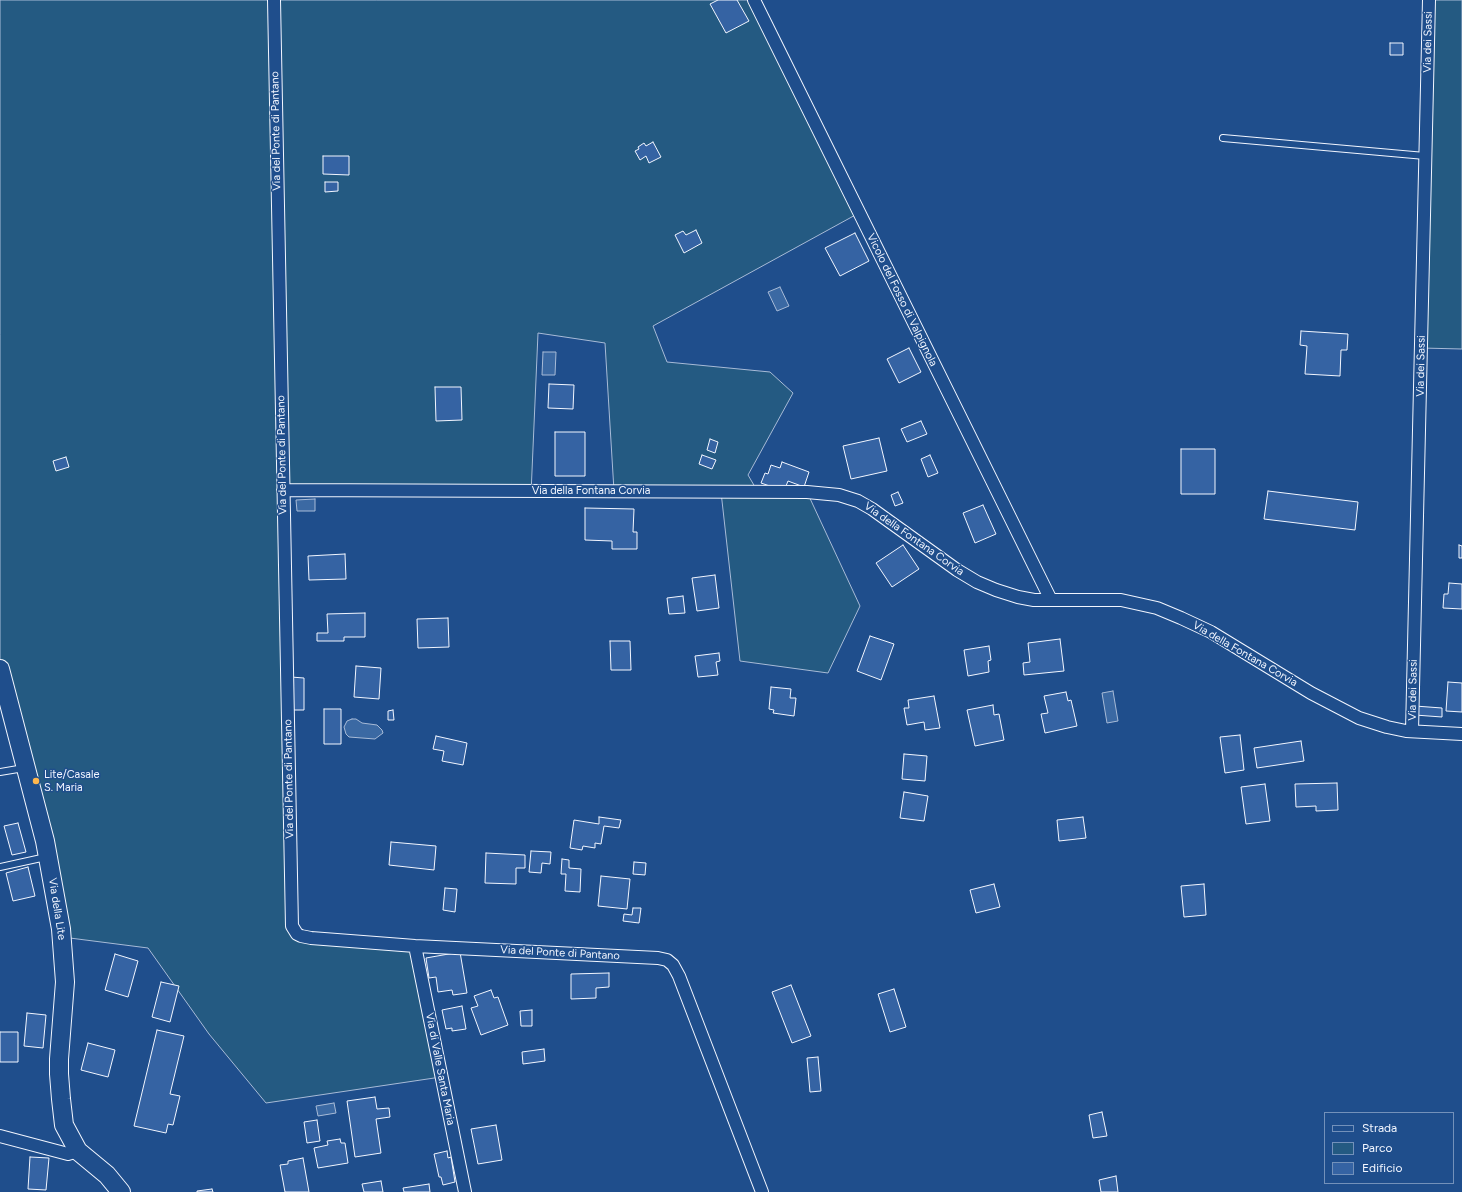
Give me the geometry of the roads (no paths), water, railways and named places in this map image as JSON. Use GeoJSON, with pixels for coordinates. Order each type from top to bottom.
{"type":"FeatureCollection","features":[{"type":"Feature","properties":{"kind":"street","name":"Via del Ponte di Pantano"},"geometry":{"type":"LineString","coordinates":[[274,0],[292,926],[297,934],[305,937],[415,946],[658,958],[670,962],[679,976],[762,1192]]}},
{"type":"Feature","properties":{"kind":"street","name":"Vicolo del Fosso di Valpignola"},"geometry":{"type":"LineString","coordinates":[[754,0],[1051,600]]}},
{"type":"Feature","properties":{"kind":"street","name":"Via dei Sassi"},"geometry":{"type":"LineString","coordinates":[[1412,731],[1429,0]]}},
{"type":"Feature","properties":{"kind":"street","name":"Via della Fontana Corvia"},"geometry":{"type":"LineString","coordinates":[[283,490],[800,492],[835,494],[858,501],[872,509],[952,566],[983,585],[996,590],[1034,600],[1121,600],[1161,609],[1211,632],[1300,686],[1345,711],[1372,723],[1412,731],[1462,734]]}},
{"type":"Feature","properties":{"kind":"street","name":"Via della Lite"},"geometry":{"type":"LineString","coordinates":[[0,669],[9,715],[25,768],[48,857],[60,920],[65,962],[65,997],[59,1059],[60,1093],[64,1124],[78,1151]]}},
{"type":"Feature","properties":{"kind":"street","name":"Via di Valle Santa Maria"},"geometry":{"type":"LineString","coordinates":[[415,946],[465,1192]]}},
{"type":"Feature","properties":{"kind":"street"},"geometry":{"type":"LineString","coordinates":[[0,1136],[68,1154],[78,1151],[107,1176],[121,1192]]}},
{"type":"Feature","properties":{"kind":"lane"},"geometry":{"type":"LineString","coordinates":[[1223,138],[1425,156]]}},
{"type":"Feature","properties":{"kind":"lane"},"geometry":{"type":"LineString","coordinates":[[0,772],[25,768]]}},
{"type":"Feature","properties":{"kind":"lane"},"geometry":{"type":"LineString","coordinates":[[0,867],[48,857]]}},
{"type":"Feature","properties":{"kind":"place","name":"Lite/Casale S. Maria"},"geometry":{"type":"Point","coordinates":[36,781]}}]}
